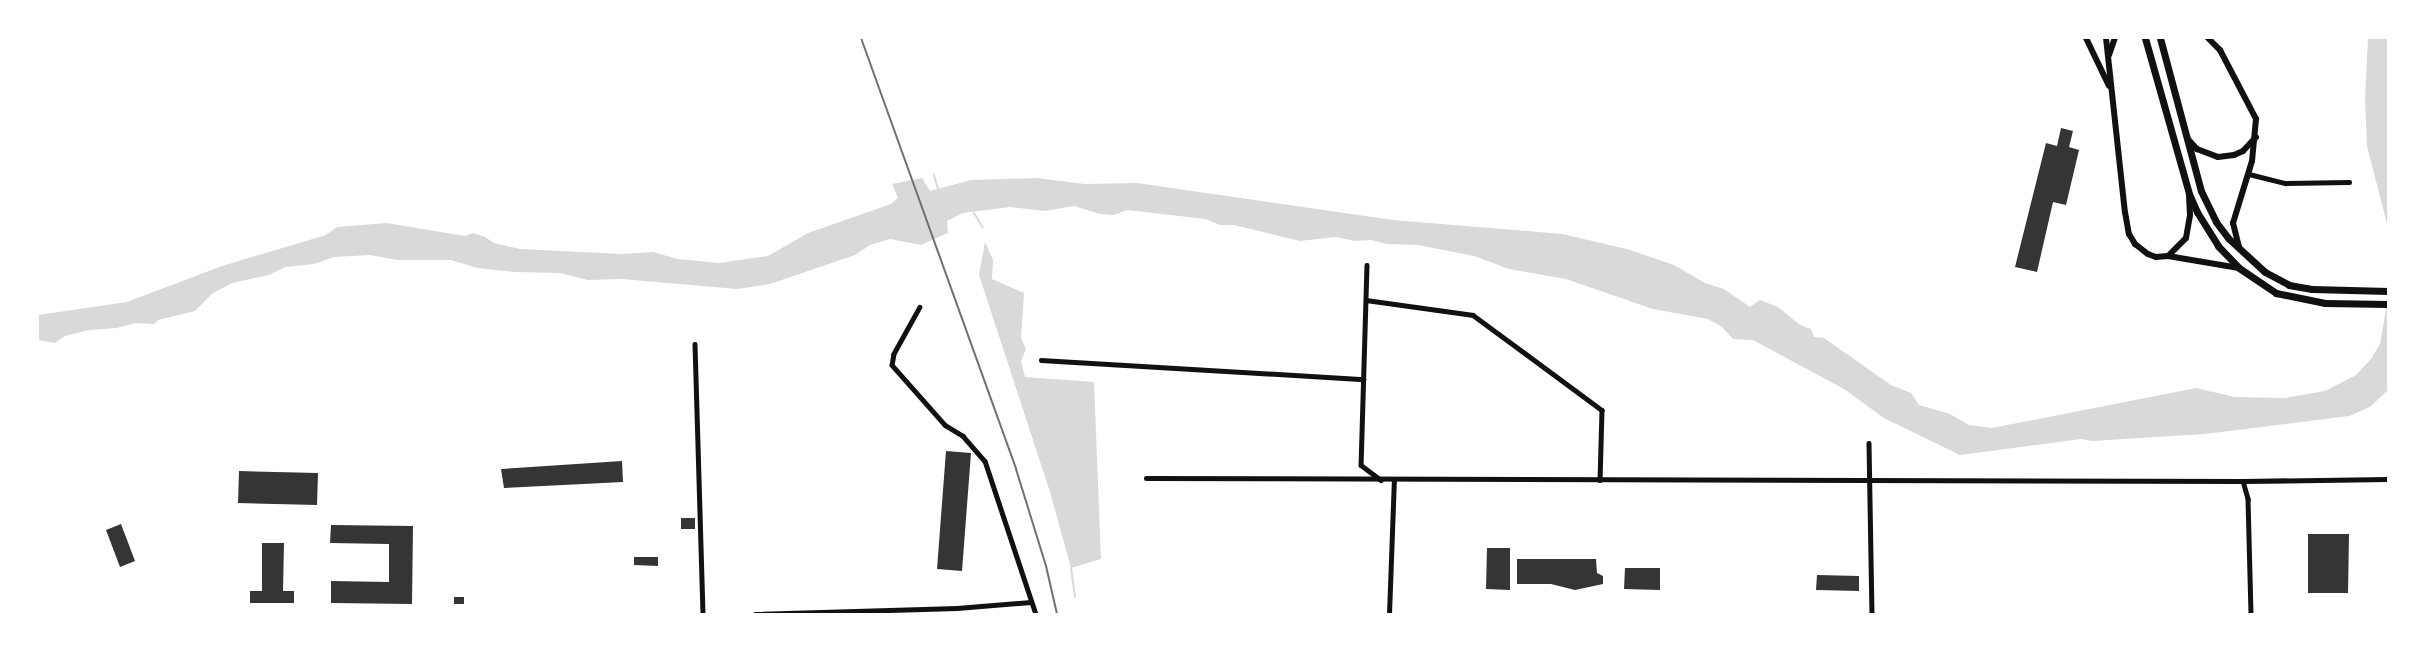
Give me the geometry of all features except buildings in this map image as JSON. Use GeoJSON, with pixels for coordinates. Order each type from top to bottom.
{"type":"FeatureCollection","features":[{"type":"Feature","properties":{"kind":"main road"},"geometry":{"type":"LineString","coordinates":[[2086,38],[2112,91]]}},
{"type":"Feature","properties":{"kind":"main road"},"geometry":{"type":"LineString","coordinates":[[2106,38],[2129,234],[2135,244],[2148,255],[2168,256],[2239,268]]}},
{"type":"Feature","properties":{"kind":"main road"},"geometry":{"type":"LineString","coordinates":[[2108,59],[2115,38]]}},
{"type":"Feature","properties":{"kind":"main road"},"geometry":{"type":"LineString","coordinates":[[2145,38],[2189,194],[2209,232],[2239,268],[2266,288],[2286,297],[2325,303],[2388,304]]}},
{"type":"Feature","properties":{"kind":"main road"},"geometry":{"type":"LineString","coordinates":[[2160,38],[2207,206],[2216,222],[2240,251],[2265,272],[2289,285],[2312,290],[2388,291]]}},
{"type":"Feature","properties":{"kind":"main road"},"geometry":{"type":"LineString","coordinates":[[2208,38],[2220,50],[2253,110],[2256,136],[2249,174],[2233,223],[2240,251]]}},
{"type":"Feature","properties":{"kind":"main road"},"geometry":{"type":"LineString","coordinates":[[2186,136],[2197,149],[2218,157],[2243,151],[2256,136]]}},
{"type":"Feature","properties":{"kind":"main road"},"geometry":{"type":"LineString","coordinates":[[2168,256],[2186,238],[2190,215],[2189,194]]}},
{"type":"Feature","properties":{"kind":"street"},"geometry":{"type":"LineString","coordinates":[[2249,174],[2286,183],[2349,182]]}},
{"type":"Feature","properties":{"kind":"street"},"geometry":{"type":"LineString","coordinates":[[1367,265],[1361,465],[1381,480]]}},
{"type":"Feature","properties":{"kind":"street"},"geometry":{"type":"LineString","coordinates":[[1366,300],[1473,315],[1602,410],[1600,480]]}},
{"type":"Feature","properties":{"kind":"street"},"geometry":{"type":"LineString","coordinates":[[920,307],[894,354],[892,365],[945,425],[963,436],[985,461],[1036,615]]}},
{"type":"Feature","properties":{"kind":"street"},"geometry":{"type":"LineString","coordinates":[[694,344],[703,615]]}},
{"type":"Feature","properties":{"kind":"street"},"geometry":{"type":"LineString","coordinates":[[1041,360],[1363,379]]}},
{"type":"Feature","properties":{"kind":"street"},"geometry":{"type":"LineString","coordinates":[[1869,443],[1872,615]]}},
{"type":"Feature","properties":{"kind":"street"},"geometry":{"type":"LineString","coordinates":[[1146,478],[2243,481],[2388,479]]}},
{"type":"Feature","properties":{"kind":"street"},"geometry":{"type":"LineString","coordinates":[[1389,615],[1394,480]]}},
{"type":"Feature","properties":{"kind":"street"},"geometry":{"type":"LineString","coordinates":[[2243,481],[2248,499],[2251,615]]}},
{"type":"Feature","properties":{"kind":"street"},"geometry":{"type":"LineString","coordinates":[[755,615],[957,608],[1031,602]]}},
{"type":"Feature","properties":{"kind":"shaded area"},"geometry":{"type":"Polygon","coordinates":[[[2368,38],[2388,38],[2388,228],[2367,146],[2365,98],[2368,38]]]}},
{"type":"Feature","properties":{"kind":"shaded area"},"geometry":{"type":"Polygon","coordinates":[[[922,178],[930,191],[971,180],[1037,178],[1085,184],[1137,183],[1393,220],[1562,234],[1627,249],[1674,265],[1705,283],[1724,289],[1750,307],[1760,300],[1778,307],[1800,325],[1811,329],[1814,337],[1824,338],[1891,385],[1911,393],[1919,405],[1950,414],[1969,425],[1992,428],[2196,388],[2235,397],[2285,398],[2325,391],[2356,375],[2371,359],[2380,344],[2388,298],[2388,390],[2370,407],[2349,416],[2205,434],[2092,441],[2081,439],[1960,455],[1884,418],[1844,389],[1753,340],[1733,339],[1722,327],[1708,319],[1653,309],[1566,279],[1509,269],[1474,256],[1418,245],[1387,244],[1371,240],[1355,241],[1336,237],[1300,241],[1234,225],[1220,225],[1205,219],[1127,210],[1114,215],[1100,214],[1074,206],[1045,211],[1010,207],[963,213],[947,221],[948,233],[921,245],[890,239],[870,245],[855,255],[770,284],[737,289],[622,279],[588,280],[560,273],[477,268],[451,260],[397,260],[370,255],[334,257],[314,264],[285,267],[269,275],[232,283],[213,293],[195,311],[158,320],[154,324],[135,323],[117,328],[89,330],[65,336],[55,343],[38,340],[38,315],[127,302],[222,266],[326,235],[337,227],[387,223],[465,236],[473,233],[494,243],[520,249],[622,254],[653,252],[678,259],[719,263],[768,256],[808,233],[891,204],[898,198],[892,184],[922,178]]]}},
{"type":"Feature","properties":{"kind":"shaded area"},"geometry":{"type":"Polygon","coordinates":[[[985,242],[993,260],[992,279],[1024,293],[1021,338],[1026,349],[1021,361],[1025,377],[1094,382],[1101,559],[1071,568],[1050,492],[979,275],[985,242]]]}},
{"type":"Feature","properties":{"kind":"waterway"},"geometry":{"type":"LineString","coordinates":[[934,175],[938,189]]}},
{"type":"Feature","properties":{"kind":"waterway"},"geometry":{"type":"LineString","coordinates":[[974,213],[983,228]]}},
{"type":"Feature","properties":{"kind":"waterway"},"geometry":{"type":"LineString","coordinates":[[1071,568],[1075,597]]}},
{"type":"Feature","properties":{"kind":"railway"},"geometry":{"type":"LineString","coordinates":[[861,38],[1016,469],[1046,566],[1057,614]]}}]}
